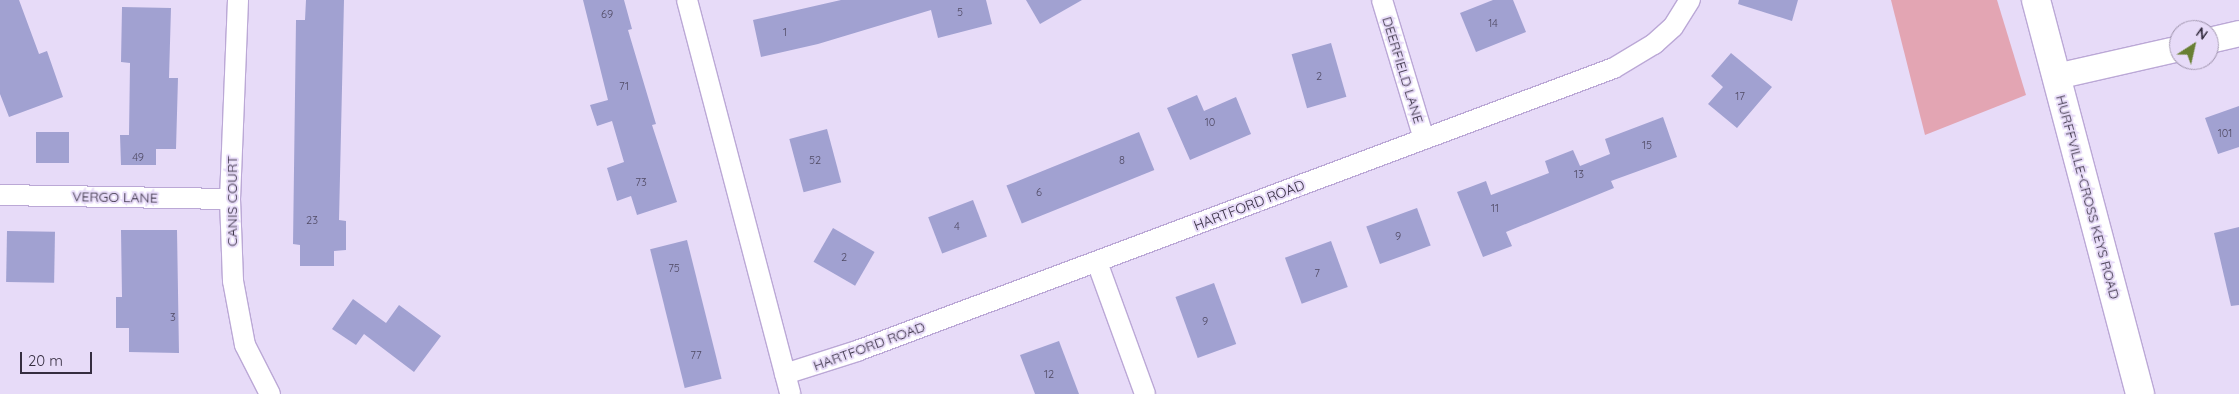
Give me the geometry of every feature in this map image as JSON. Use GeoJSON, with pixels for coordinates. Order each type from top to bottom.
{"type":"FeatureCollection","features":[{"type":"Feature","properties":{"kind":"main road","name":"HURFFVILLE-CROSS KEYS ROAD"},"geometry":{"type":"LineString","coordinates":[[2036,0],[2140,394]]}},
{"type":"Feature","properties":{"kind":"street","name":"CANIS COURT"},"geometry":{"type":"LineString","coordinates":[[238,0],[230,199],[233,281],[245,345],[270,394]]}},
{"type":"Feature","properties":{"kind":"street"},"geometry":{"type":"LineString","coordinates":[[687,0],[790,394]]}},
{"type":"Feature","properties":{"kind":"street","name":"DEERFIELD LANE"},"geometry":{"type":"LineString","coordinates":[[1382,0],[1424,139]]}},
{"type":"Feature","properties":{"kind":"street","name":"HARTFORD ROAD"},"geometry":{"type":"LineString","coordinates":[[785,374],[857,351],[1097,262],[1637,57],[1672,27],[1690,0]]}},
{"type":"Feature","properties":{"kind":"street"},"geometry":{"type":"LineString","coordinates":[[2219,38],[2239,33]]}},
{"type":"Feature","properties":{"kind":"street"},"geometry":{"type":"LineString","coordinates":[[2056,76],[2169,50]]}},
{"type":"Feature","properties":{"kind":"street","name":"VERGO LANE"},"geometry":{"type":"LineString","coordinates":[[0,195],[230,199]]}},
{"type":"Feature","properties":{"kind":"street"},"geometry":{"type":"LineString","coordinates":[[1097,262],[1145,394]]}},
{"type":"Feature","properties":{"kind":"shaded area"},"geometry":{"type":"Polygon","coordinates":[[[1891,0],[1997,0],[2026,95],[1925,135],[1891,0]]]}},
{"type":"Feature","properties":{"kind":"building"},"geometry":{"type":"Polygon","coordinates":[[[0,0],[19,0],[39,54],[47,51],[63,97],[9,117],[0,94],[0,0]]]}},
{"type":"Feature","properties":{"kind":"building"},"geometry":{"type":"Polygon","coordinates":[[[306,0],[344,0],[339,220],[346,221],[346,250],[334,251],[334,266],[300,266],[300,245],[293,244],[296,20],[305,20],[306,0]]]}},
{"type":"Feature","properties":{"kind":"building"},"geometry":{"type":"Polygon","coordinates":[[[583,0],[624,0],[632,29],[628,30],[656,124],[652,125],[677,202],[637,215],[631,196],[617,201],[607,168],[624,162],[612,121],[597,126],[590,105],[608,100],[583,0]]]}},
{"type":"Feature","properties":{"kind":"building"},"geometry":{"type":"Polygon","coordinates":[[[841,0],[986,0],[992,24],[938,38],[931,10],[818,44],[761,57],[753,20],[841,0]]]}},
{"type":"Feature","properties":{"kind":"building"},"geometry":{"type":"Polygon","coordinates":[[[1026,0],[1082,0],[1040,24],[1026,0]]]}},
{"type":"Feature","properties":{"kind":"building"},"geometry":{"type":"Polygon","coordinates":[[[1493,0],[1513,0],[1526,32],[1476,52],[1460,13],[1493,0]]]}},
{"type":"Feature","properties":{"kind":"building"},"geometry":{"type":"Polygon","coordinates":[[[1739,0],[1798,0],[1792,21],[1738,4],[1739,0]]]}},
{"type":"Feature","properties":{"kind":"building"},"geometry":{"type":"Polygon","coordinates":[[[122,7],[171,8],[169,78],[178,78],[176,149],[156,149],[156,165],[121,165],[120,135],[129,135],[130,63],[121,62],[122,7]]]}},
{"type":"Feature","properties":{"kind":"building"},"geometry":{"type":"Polygon","coordinates":[[[1331,43],[1346,97],[1307,108],[1292,54],[1331,43]]]}},
{"type":"Feature","properties":{"kind":"building"},"geometry":{"type":"Polygon","coordinates":[[[1731,53],[1772,87],[1737,128],[1708,104],[1723,87],[1711,76],[1731,53]]]}},
{"type":"Feature","properties":{"kind":"building"},"geometry":{"type":"Polygon","coordinates":[[[1197,95],[1204,111],[1236,97],[1251,134],[1190,160],[1167,108],[1197,95]]]}},
{"type":"Feature","properties":{"kind":"building"},"geometry":{"type":"Polygon","coordinates":[[[2239,106],[2239,147],[2218,154],[2205,118],[2239,106]]]}},
{"type":"Feature","properties":{"kind":"building"},"geometry":{"type":"Polygon","coordinates":[[[1663,117],[1677,157],[1611,181],[1614,188],[1506,232],[1512,246],[1483,257],[1457,192],[1486,181],[1491,195],[1549,173],[1545,161],[1573,150],[1580,166],[1610,154],[1605,139],[1663,117]]]}},
{"type":"Feature","properties":{"kind":"building"},"geometry":{"type":"Polygon","coordinates":[[[827,129],[841,182],[804,192],[789,139],[827,129]]]}},
{"type":"Feature","properties":{"kind":"building"},"geometry":{"type":"Polygon","coordinates":[[[36,132],[69,132],[69,163],[36,163],[36,132]]]}},
{"type":"Feature","properties":{"kind":"building"},"geometry":{"type":"Polygon","coordinates":[[[1139,132],[1154,170],[1022,224],[1006,186],[1139,132]]]}},
{"type":"Feature","properties":{"kind":"building"},"geometry":{"type":"Polygon","coordinates":[[[973,200],[987,236],[942,254],[928,217],[973,200]]]}},
{"type":"Feature","properties":{"kind":"building"},"geometry":{"type":"Polygon","coordinates":[[[1417,208],[1431,246],[1380,264],[1366,226],[1417,208]]]}},
{"type":"Feature","properties":{"kind":"building"},"geometry":{"type":"Polygon","coordinates":[[[2239,227],[2239,305],[2231,306],[2214,233],[2239,227]]]}},
{"type":"Feature","properties":{"kind":"building"},"geometry":{"type":"Polygon","coordinates":[[[833,228],[875,252],[855,286],[814,262],[833,228]]]}},
{"type":"Feature","properties":{"kind":"building"},"geometry":{"type":"Polygon","coordinates":[[[121,230],[177,230],[179,353],[129,352],[129,328],[116,328],[116,297],[122,297],[121,230]]]}},
{"type":"Feature","properties":{"kind":"building"},"geometry":{"type":"Polygon","coordinates":[[[7,231],[55,232],[54,283],[6,282],[7,231]]]}},
{"type":"Feature","properties":{"kind":"building"},"geometry":{"type":"Polygon","coordinates":[[[687,240],[722,379],[685,388],[650,249],[687,240]]]}},
{"type":"Feature","properties":{"kind":"building"},"geometry":{"type":"Polygon","coordinates":[[[1331,241],[1348,287],[1302,304],[1285,258],[1331,241]]]}},
{"type":"Feature","properties":{"kind":"building"},"geometry":{"type":"Polygon","coordinates":[[[1214,283],[1236,344],[1198,358],[1175,297],[1214,283]]]}},
{"type":"Feature","properties":{"kind":"building"},"geometry":{"type":"Polygon","coordinates":[[[353,299],[386,323],[399,305],[441,336],[414,372],[364,334],[356,345],[332,329],[353,299]]]}},
{"type":"Feature","properties":{"kind":"building"},"geometry":{"type":"Polygon","coordinates":[[[1059,341],[1079,394],[1035,394],[1020,355],[1059,341]]]}}]}
